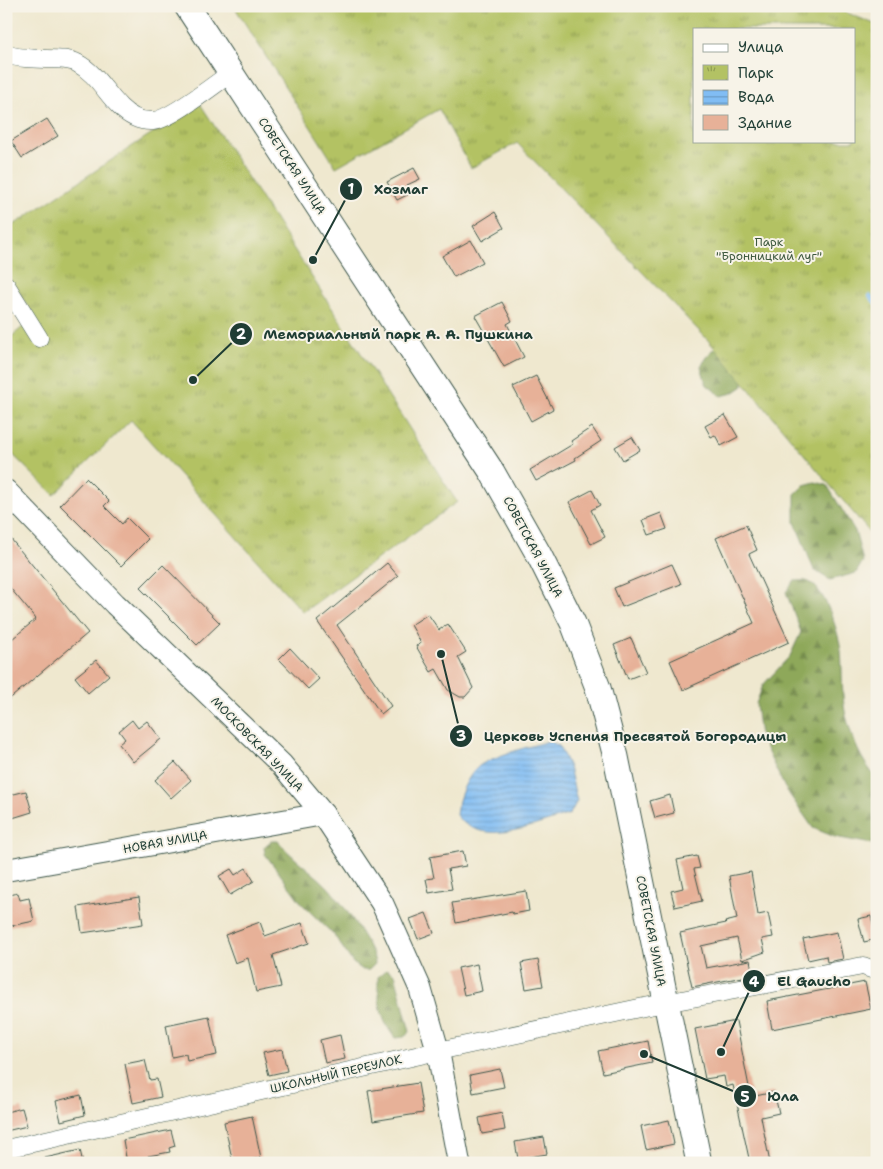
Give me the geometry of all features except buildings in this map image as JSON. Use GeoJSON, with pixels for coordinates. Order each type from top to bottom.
{"type":"FeatureCollection","features":[{"type":"Feature","properties":{"kind":"main road","name":"СОВЕТСКАЯ УЛИЦА"},"geometry":{"type":"LineString","coordinates":[[187,6],[492,472],[539,555],[573,623],[598,688],[616,757],[699,1163]]}},
{"type":"Feature","properties":{"kind":"street"},"geometry":{"type":"LineString","coordinates":[[6,54],[34,60],[75,62],[95,77],[120,107],[133,118],[142,121],[156,121],[169,115],[231,73]]}},
{"type":"Feature","properties":{"kind":"street"},"geometry":{"type":"LineString","coordinates":[[6,285],[39,338]]}},
{"type":"Feature","properties":{"kind":"street","name":"МОСКОВСКАЯ УЛИЦА"},"geometry":{"type":"LineString","coordinates":[[6,492],[115,604],[282,765],[323,814],[382,903],[420,988],[438,1051],[459,1163]]}},
{"type":"Feature","properties":{"kind":"street","name":"НОВАЯ УЛИЦА"},"geometry":{"type":"LineString","coordinates":[[6,870],[323,814]]}},
{"type":"Feature","properties":{"kind":"street","name":"ШКОЛЬНЫЙ ПЕРЕУЛОК"},"geometry":{"type":"LineString","coordinates":[[6,1149],[438,1051],[666,1002],[863,966],[877,971]]}},
{"type":"Feature","properties":{"kind":"green space","name":"Парк \"Бронницкий луг\""},"geometry":{"type":"Polygon","coordinates":[[[234,6],[830,6],[877,25],[877,541],[707,339],[517,143],[471,168],[439,109],[336,167],[234,6]]]}},
{"type":"Feature","properties":{"kind":"green space"},"geometry":{"type":"Polygon","coordinates":[[[199,102],[457,502],[303,612],[131,420],[54,495],[6,448],[6,341],[35,317],[6,274],[6,230],[199,102]]]}},
{"type":"Feature","properties":{"kind":"green space"},"geometry":{"type":"Polygon","coordinates":[[[724,348],[741,368],[743,386],[733,393],[721,396],[706,384],[701,366],[712,350],[724,348]]]}},
{"type":"Feature","properties":{"kind":"green space"},"geometry":{"type":"Polygon","coordinates":[[[815,482],[827,485],[855,531],[863,561],[856,573],[830,580],[814,570],[795,522],[795,494],[804,485],[815,482]]]}},
{"type":"Feature","properties":{"kind":"green space"},"geometry":{"type":"Polygon","coordinates":[[[794,581],[808,581],[821,594],[831,613],[838,634],[846,716],[851,733],[866,765],[877,778],[877,845],[835,837],[813,828],[785,788],[760,736],[756,704],[763,685],[790,656],[801,632],[786,592],[794,581]]]}},
{"type":"Feature","properties":{"kind":"green space"},"geometry":{"type":"Polygon","coordinates":[[[271,841],[278,841],[294,858],[324,883],[337,898],[369,946],[375,964],[369,970],[363,970],[353,963],[334,935],[303,905],[265,854],[264,847],[271,841]]]}},
{"type":"Feature","properties":{"kind":"green space"},"geometry":{"type":"Polygon","coordinates":[[[386,969],[395,974],[410,1032],[404,1037],[395,1038],[383,1017],[378,977],[386,969]]]}},
{"type":"Feature","properties":{"kind":"water"},"geometry":{"type":"Polygon","coordinates":[[[549,741],[559,746],[569,767],[577,801],[570,814],[526,828],[495,832],[480,831],[467,825],[456,815],[463,789],[470,776],[479,766],[503,755],[549,741]]]}},
{"type":"Feature","properties":{"kind":"waterway"},"geometry":{"type":"LineString","coordinates":[[870,296],[877,304]]}},
{"type":"Feature","properties":{"kind":"place","name":"Хозмаг"},"geometry":{"type":"Point","coordinates":[313,260]}},
{"type":"Feature","properties":{"kind":"place","name":"Мемориальный парк А. А. Пушкина"},"geometry":{"type":"Point","coordinates":[193,380]}},
{"type":"Feature","properties":{"kind":"place","name":"Церковь Успения Пресвятой Богородицы"},"geometry":{"type":"Point","coordinates":[441,654]}},
{"type":"Feature","properties":{"kind":"place","name":"El Gaucho"},"geometry":{"type":"Point","coordinates":[721,1052]}},
{"type":"Feature","properties":{"kind":"place","name":"Юла"},"geometry":{"type":"Point","coordinates":[644,1054]}}]}
